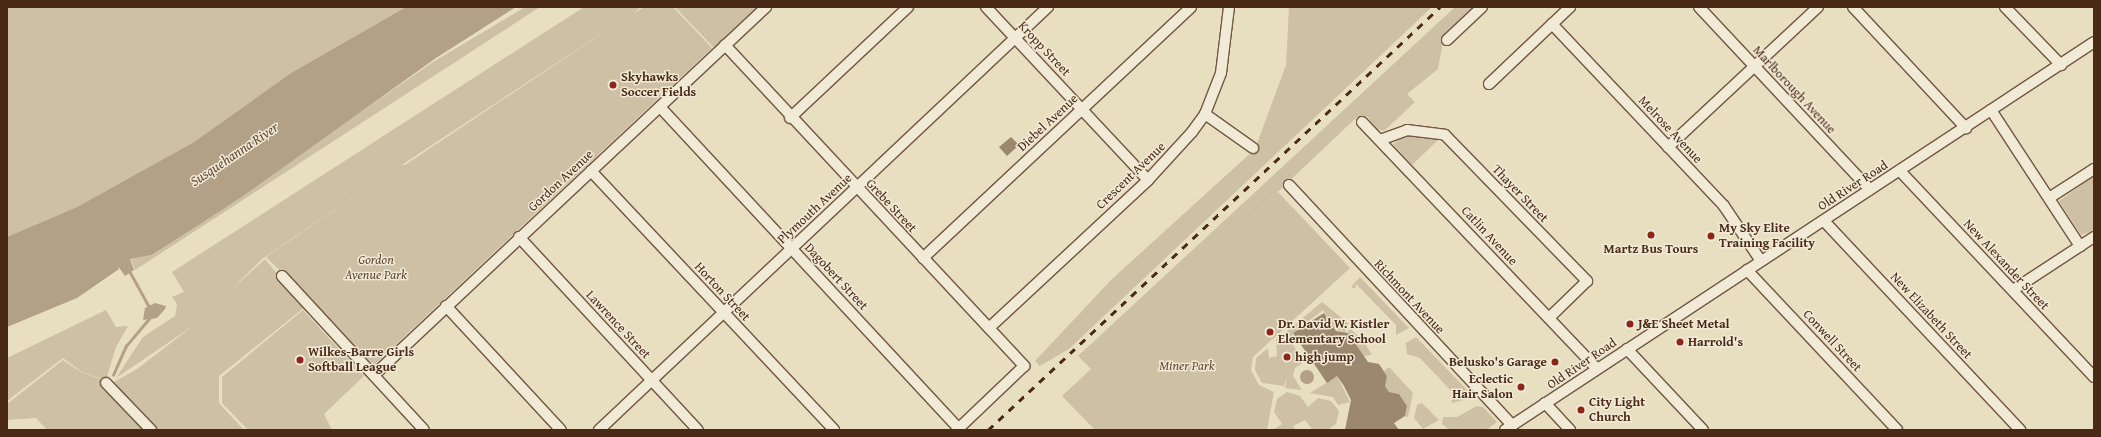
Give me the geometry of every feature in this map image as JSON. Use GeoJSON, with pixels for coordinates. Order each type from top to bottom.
{"type":"FeatureCollection","features":[{"type":"Feature","properties":{"kind":"street","name":"Gordon Avenue"},"geometry":{"type":"LineString","coordinates":[[374,375],[519,237],[766,7]]}},
{"type":"Feature","properties":{"kind":"street"},"geometry":{"type":"LineString","coordinates":[[790,118],[908,7]]}},
{"type":"Feature","properties":{"kind":"street","name":"Kropp Street"},"geometry":{"type":"LineString","coordinates":[[986,7],[1148,180]]}},
{"type":"Feature","properties":{"kind":"street","name":"Plymouth Avenue"},"geometry":{"type":"LineString","coordinates":[[599,430],[1048,7]]}},
{"type":"Feature","properties":{"kind":"street","name":"Diebel Avenue"},"geometry":{"type":"LineString","coordinates":[[923,258],[1191,7]]}},
{"type":"Feature","properties":{"kind":"street","name":"Crescent Avenue"},"geometry":{"type":"LineString","coordinates":[[989,328],[1148,180],[1182,144],[1205,114],[1226,56],[1229,7]]}},
{"type":"Feature","properties":{"kind":"street"},"geometry":{"type":"LineString","coordinates":[[1447,40],[1482,7]]}},
{"type":"Feature","properties":{"kind":"street"},"geometry":{"type":"LineString","coordinates":[[1490,84],[1570,7]]}},
{"type":"Feature","properties":{"kind":"street","name":"Marlborough Avenue"},"geometry":{"type":"LineString","coordinates":[[1699,7],[1870,190]]}},
{"type":"Feature","properties":{"kind":"street"},"geometry":{"type":"LineString","coordinates":[[1668,147],[1818,7]]}},
{"type":"Feature","properties":{"kind":"street"},"geometry":{"type":"LineString","coordinates":[[1853,7],[1966,128]]}},
{"type":"Feature","properties":{"kind":"street"},"geometry":{"type":"LineString","coordinates":[[2005,7],[2061,65]]}},
{"type":"Feature","properties":{"kind":"street","name":"Melrose Avenue"},"geometry":{"type":"LineString","coordinates":[[1552,24],[1724,206],[1761,261]]}},
{"type":"Feature","properties":{"kind":"street","name":"Old River Road"},"geometry":{"type":"LineString","coordinates":[[1509,428],[1747,270],[1966,128],[2094,42]]}},
{"type":"Feature","properties":{"kind":"street","name":"Grebe Street"},"geometry":{"type":"LineString","coordinates":[[725,45],[790,118],[1024,366],[958,430]]}},
{"type":"Feature","properties":{"kind":"street","name":"Dagobert Street"},"geometry":{"type":"LineString","coordinates":[[660,107],[958,430]]}},
{"type":"Feature","properties":{"kind":"street"},"geometry":{"type":"LineString","coordinates":[[1991,110],[2080,246]]}},
{"type":"Feature","properties":{"kind":"street"},"geometry":{"type":"LineString","coordinates":[[1205,114],[1253,148]]}},
{"type":"Feature","properties":{"kind":"street","name":"Catlin Avenue"},"geometry":{"type":"LineString","coordinates":[[1362,122],[1597,369]]}},
{"type":"Feature","properties":{"kind":"street","name":"Thayer Street"},"geometry":{"type":"LineString","coordinates":[[1380,140],[1407,130],[1445,135],[1587,281],[1549,318]]}},
{"type":"Feature","properties":{"kind":"street"},"geometry":{"type":"LineString","coordinates":[[2049,198],[2094,169]]}},
{"type":"Feature","properties":{"kind":"street","name":"Horton Street"},"geometry":{"type":"LineString","coordinates":[[591,171],[834,430]]}},
{"type":"Feature","properties":{"kind":"street","name":"New Alexander Street"},"geometry":{"type":"LineString","coordinates":[[1900,171],[2093,375]]}},
{"type":"Feature","properties":{"kind":"street","name":"Richmont Avenue"},"geometry":{"type":"LineString","coordinates":[[1289,185],[1509,428]]}},
{"type":"Feature","properties":{"kind":"street","name":"New Elizabeth Street"},"geometry":{"type":"LineString","coordinates":[[1824,221],[2020,430]]}},
{"type":"Feature","properties":{"kind":"street","name":"Lawrence Street"},"geometry":{"type":"LineString","coordinates":[[519,237],[698,430]]}},
{"type":"Feature","properties":{"kind":"street"},"geometry":{"type":"LineString","coordinates":[[2013,290],[2094,237]]}},
{"type":"Feature","properties":{"kind":"street","name":"Conwell Street"},"geometry":{"type":"LineString","coordinates":[[1747,270],[1897,430]]}},
{"type":"Feature","properties":{"kind":"street"},"geometry":{"type":"LineString","coordinates":[[282,276],[424,430]]}},
{"type":"Feature","properties":{"kind":"street"},"geometry":{"type":"LineString","coordinates":[[446,306],[561,430]]}},
{"type":"Feature","properties":{"kind":"street"},"geometry":{"type":"LineString","coordinates":[[1627,349],[1703,430]]}},
{"type":"Feature","properties":{"kind":"street"},"geometry":{"type":"LineString","coordinates":[[106,383],[151,430]]}},
{"type":"Feature","properties":{"kind":"street"},"geometry":{"type":"LineString","coordinates":[[1545,404],[1570,430]]}},
{"type":"Feature","properties":{"kind":"green space"},"geometry":{"type":"Polygon","coordinates":[[[7,7],[406,7],[291,73],[194,142],[77,207],[7,237],[7,7]]]}},
{"type":"Feature","properties":{"kind":"green space"},"geometry":{"type":"Polygon","coordinates":[[[525,7],[540,7],[135,270],[131,259],[153,255],[433,62],[525,7]]]}},
{"type":"Feature","properties":{"kind":"green space","name":"Gordon Avenue Park"},"geometry":{"type":"Polygon","coordinates":[[[584,7],[641,7],[633,14],[644,7],[673,7],[712,48],[374,365],[266,257],[380,179],[262,259],[231,290],[265,259],[305,307],[219,376],[219,403],[244,430],[157,430],[112,383],[137,369],[193,326],[116,378],[143,337],[175,316],[177,304],[172,297],[184,292],[172,272],[584,7]],[[625,18],[402,165],[405,165],[625,18]]]}},
{"type":"Feature","properties":{"kind":"green space"},"geometry":{"type":"Polygon","coordinates":[[[675,7],[757,7],[714,48],[675,7]]]}},
{"type":"Feature","properties":{"kind":"green space"},"geometry":{"type":"Polygon","coordinates":[[[1289,7],[1432,7],[1069,349],[1040,366],[1035,361],[1111,280],[1255,149],[1286,65],[1289,7]]]}},
{"type":"Feature","properties":{"kind":"green space","name":"Miner Park"},"geometry":{"type":"Polygon","coordinates":[[[1455,7],[1475,7],[1444,36],[1438,69],[1407,94],[1415,102],[1384,131],[1374,128],[1368,117],[1357,117],[1188,277],[1278,192],[1350,268],[1253,357],[1251,370],[1259,385],[1274,392],[1267,430],[1095,430],[1062,396],[1091,369],[1078,356],[1455,7]]]}},
{"type":"Feature","properties":{"kind":"green space"},"geometry":{"type":"Polygon","coordinates":[[[1406,135],[1440,138],[1412,165],[1393,144],[1406,135]]]}},
{"type":"Feature","properties":{"kind":"green space"},"geometry":{"type":"Polygon","coordinates":[[[2094,176],[2094,230],[2081,235],[2059,201],[2094,176]]]}},
{"type":"Feature","properties":{"kind":"green space"},"geometry":{"type":"Polygon","coordinates":[[[1360,277],[1409,328],[1396,335],[1396,325],[1356,284],[1355,289],[1351,287],[1360,277]]]}},
{"type":"Feature","properties":{"kind":"green space"},"geometry":{"type":"Polygon","coordinates":[[[1322,302],[1348,323],[1345,332],[1336,330],[1323,310],[1293,333],[1293,345],[1304,362],[1295,368],[1293,376],[1302,390],[1310,391],[1285,388],[1287,377],[1284,386],[1262,383],[1255,370],[1256,358],[1268,348],[1269,358],[1277,356],[1276,340],[1322,302]]]}},
{"type":"Feature","properties":{"kind":"green space"},"geometry":{"type":"Polygon","coordinates":[[[106,310],[116,327],[128,326],[116,347],[106,380],[82,372],[63,358],[7,401],[7,358],[106,310]]]}},
{"type":"Feature","properties":{"kind":"green space"},"geometry":{"type":"Polygon","coordinates":[[[303,310],[364,376],[324,414],[332,430],[248,430],[222,403],[222,377],[303,310]]]}},
{"type":"Feature","properties":{"kind":"green space"},"geometry":{"type":"Polygon","coordinates":[[[1349,328],[1363,340],[1372,355],[1363,356],[1348,333],[1349,328]]]}},
{"type":"Feature","properties":{"kind":"green space"},"geometry":{"type":"Polygon","coordinates":[[[1416,337],[1472,395],[1471,398],[1452,403],[1451,398],[1456,396],[1420,358],[1407,354],[1406,343],[1416,337]]]}},
{"type":"Feature","properties":{"kind":"green space"},"geometry":{"type":"Polygon","coordinates":[[[63,360],[81,372],[101,379],[100,383],[144,430],[47,430],[36,418],[7,420],[7,404],[63,360]]]}},
{"type":"Feature","properties":{"kind":"green space"},"geometry":{"type":"Polygon","coordinates":[[[1389,367],[1413,393],[1408,417],[1405,416],[1407,406],[1399,394],[1389,392],[1385,386],[1387,376],[1384,371],[1389,367]]]}},
{"type":"Feature","properties":{"kind":"green space"},"geometry":{"type":"Polygon","coordinates":[[[1337,376],[1350,402],[1338,405],[1333,397],[1310,393],[1337,376]]]}},
{"type":"Feature","properties":{"kind":"green space"},"geometry":{"type":"Polygon","coordinates":[[[1287,392],[1300,396],[1308,407],[1318,398],[1331,401],[1339,411],[1336,424],[1327,430],[1313,430],[1305,420],[1293,426],[1295,430],[1273,430],[1282,424],[1274,412],[1277,399],[1287,392]]]}},
{"type":"Feature","properties":{"kind":"green space"},"geometry":{"type":"Polygon","coordinates":[[[1422,403],[1439,420],[1423,429],[1414,418],[1417,405],[1422,403]]]}},
{"type":"Feature","properties":{"kind":"green space"},"geometry":{"type":"Polygon","coordinates":[[[1477,406],[1483,407],[1497,422],[1486,430],[1450,430],[1442,424],[1443,417],[1457,417],[1477,406]]]}},
{"type":"Feature","properties":{"kind":"water","name":"Susquehanna River"},"geometry":{"type":"Polygon","coordinates":[[[406,7],[516,7],[436,58],[243,196],[152,255],[130,259],[134,270],[125,276],[118,266],[119,269],[77,298],[7,327],[7,237],[77,207],[194,142],[291,73],[406,7]]]}},
{"type":"Feature","properties":{"kind":"water"},"geometry":{"type":"Polygon","coordinates":[[[155,303],[166,306],[165,309],[157,318],[143,320],[145,308],[155,303]]]}},
{"type":"Feature","properties":{"kind":"water"},"geometry":{"type":"Polygon","coordinates":[[[1304,370],[1310,370],[1314,374],[1314,380],[1310,384],[1304,384],[1300,380],[1300,374],[1304,370]]]}},
{"type":"Feature","properties":{"kind":"building"},"geometry":{"type":"Polygon","coordinates":[[[1011,137],[1019,145],[1007,156],[999,147],[1011,137]]]}},
{"type":"Feature","properties":{"kind":"building"},"geometry":{"type":"Polygon","coordinates":[[[1324,313],[1336,331],[1348,333],[1368,362],[1379,364],[1387,376],[1385,386],[1389,392],[1399,394],[1407,406],[1405,416],[1394,423],[1399,430],[1345,430],[1351,400],[1344,386],[1337,376],[1327,383],[1293,333],[1324,313]]]}},
{"type":"Feature","properties":{"kind":"waterway"},"geometry":{"type":"LineString","coordinates":[[129,270],[150,308]]}},
{"type":"Feature","properties":{"kind":"waterway"},"geometry":{"type":"LineString","coordinates":[[113,375],[126,346],[150,317]]}},
{"type":"Feature","properties":{"kind":"railway"},"geometry":{"type":"LineString","coordinates":[[988,430],[1440,7]]}},
{"type":"Feature","properties":{"kind":"place","name":"Skyhawks Soccer Fields"},"geometry":{"type":"Point","coordinates":[613,85]}},
{"type":"Feature","properties":{"kind":"place","name":"Martz Bus Tours"},"geometry":{"type":"Point","coordinates":[1651,235]}},
{"type":"Feature","properties":{"kind":"place","name":"My Sky Elite Training Facility"},"geometry":{"type":"Point","coordinates":[1711,236]}},
{"type":"Feature","properties":{"kind":"place","name":"J&E Sheet Metal"},"geometry":{"type":"Point","coordinates":[1630,324]}},
{"type":"Feature","properties":{"kind":"place","name":"Dr. David W. Kistler Elementary School"},"geometry":{"type":"Point","coordinates":[1270,332]}},
{"type":"Feature","properties":{"kind":"place","name":"Harrold's"},"geometry":{"type":"Point","coordinates":[1680,342]}},
{"type":"Feature","properties":{"kind":"place","name":"high jump"},"geometry":{"type":"Point","coordinates":[1287,357]}},
{"type":"Feature","properties":{"kind":"place","name":"Wilkes-Barre Girls Softball League"},"geometry":{"type":"Point","coordinates":[300,360]}},
{"type":"Feature","properties":{"kind":"place","name":"Belusko's Garage"},"geometry":{"type":"Point","coordinates":[1555,362]}},
{"type":"Feature","properties":{"kind":"place","name":"Eclectic Hair Salon"},"geometry":{"type":"Point","coordinates":[1521,387]}},
{"type":"Feature","properties":{"kind":"place","name":"City Light Church"},"geometry":{"type":"Point","coordinates":[1581,410]}}]}
